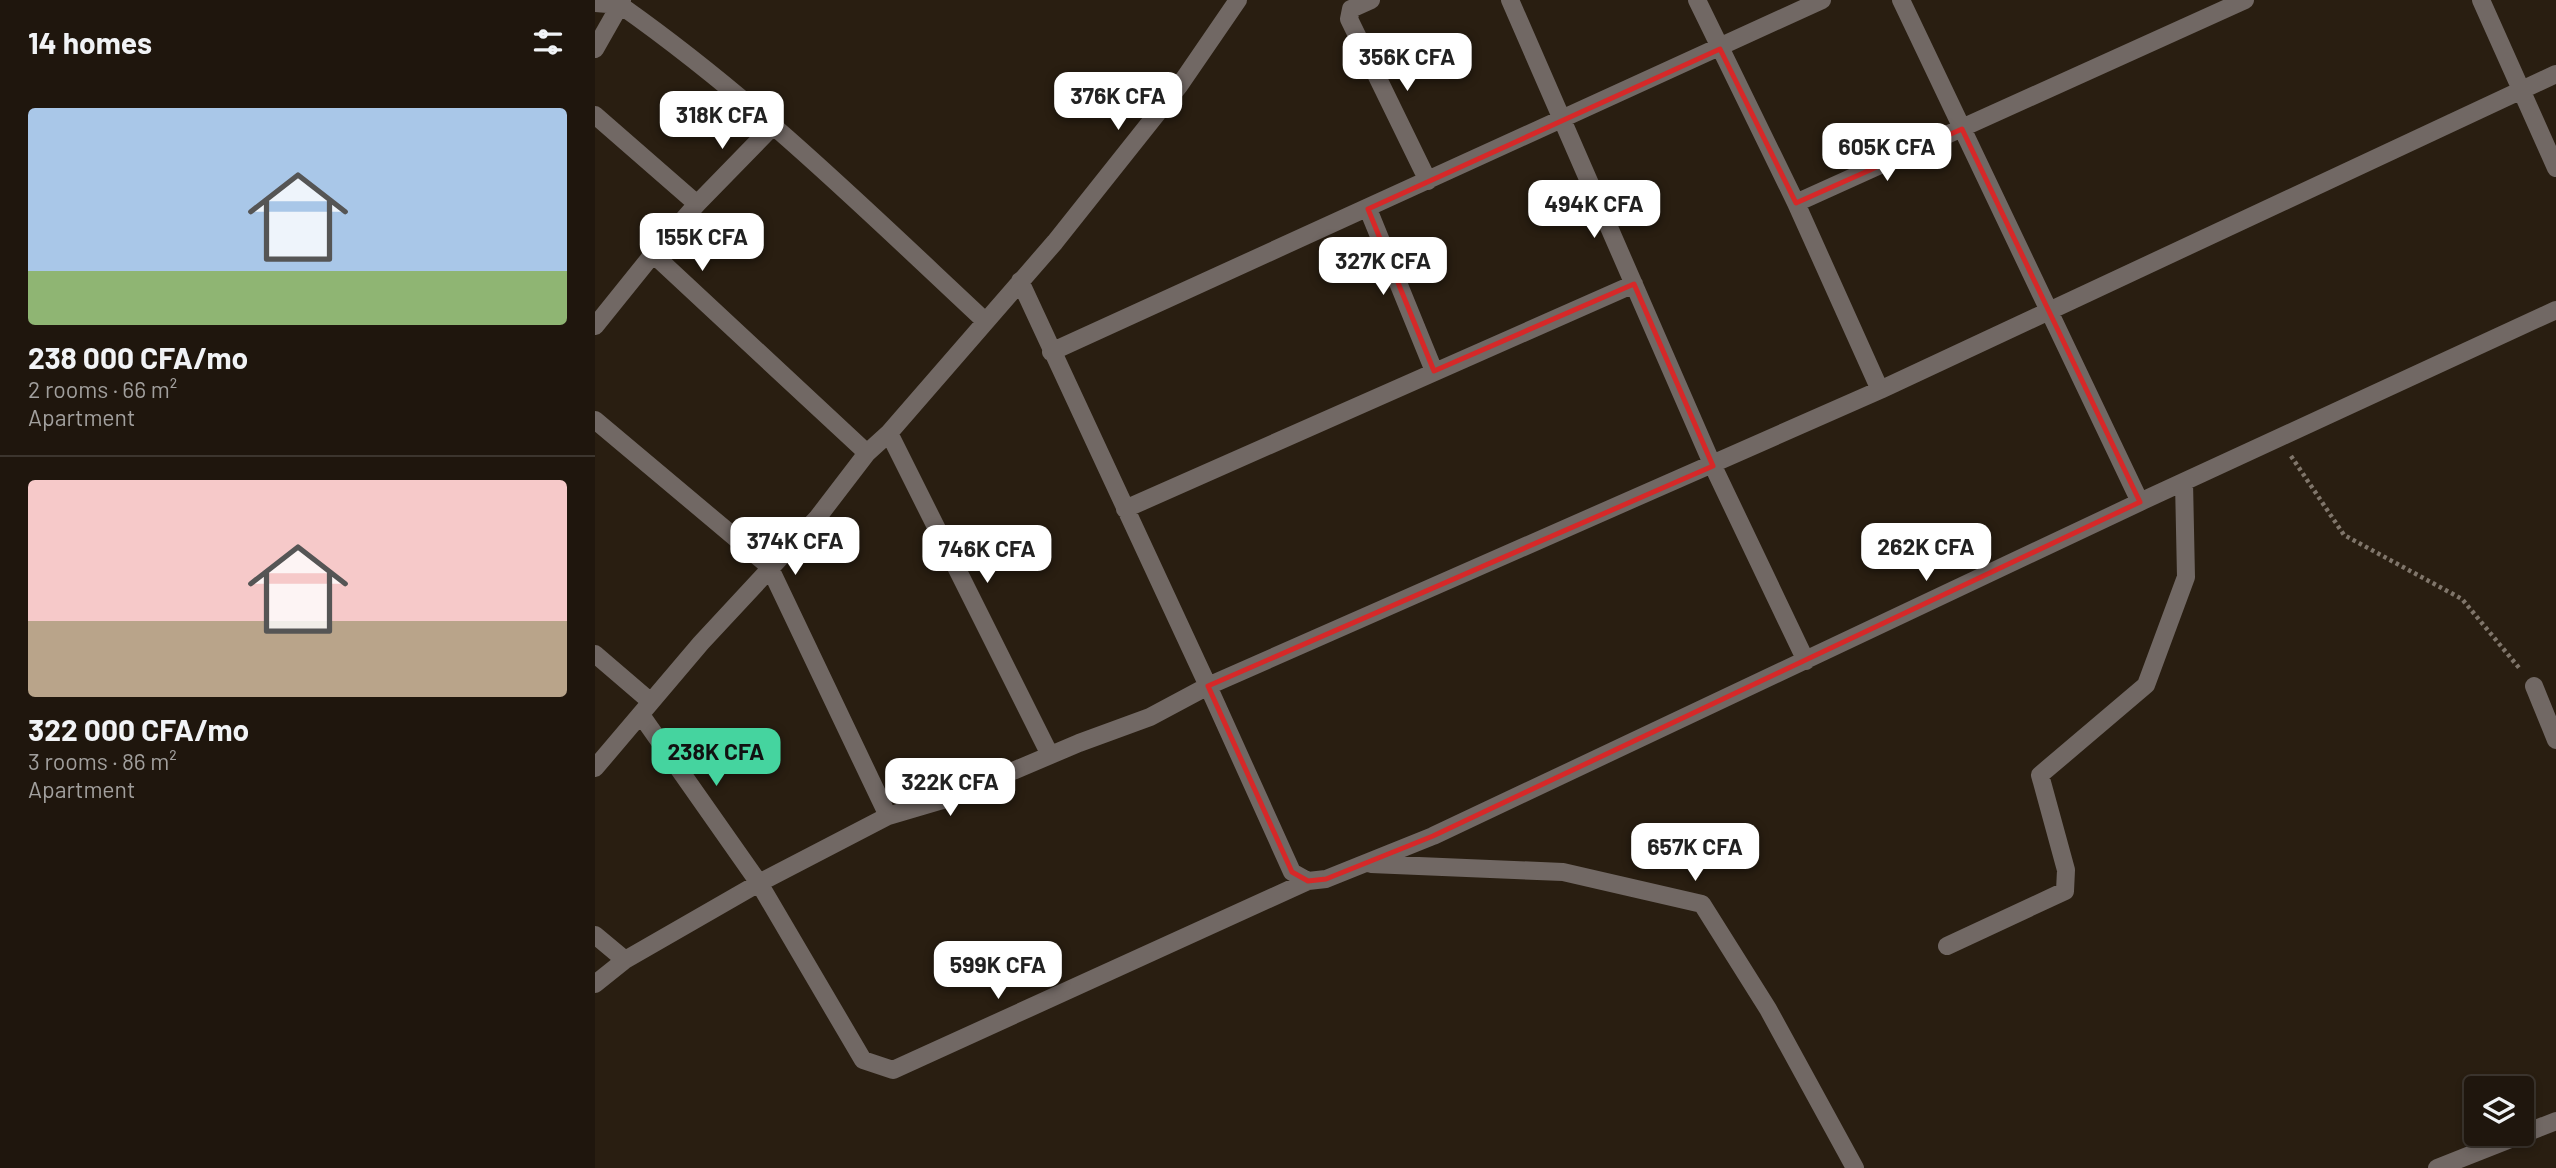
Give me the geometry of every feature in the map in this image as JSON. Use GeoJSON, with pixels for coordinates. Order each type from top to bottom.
{"type":"FeatureCollection","features":[{"type":"Feature","properties":{"kind":"street"},"geometry":{"type":"LineString","coordinates":[[595,768],[769,566],[818,517],[867,453],[889,433],[1020,281],[1179,86],[1238,0]]}},
{"type":"Feature","properties":{"kind":"street"},"geometry":{"type":"LineString","coordinates":[[1371,0],[1351,9],[1349,19],[1428,181]]}},
{"type":"Feature","properties":{"kind":"street"},"geometry":{"type":"LineString","coordinates":[[1510,0],[1713,466],[1806,662]]}},
{"type":"Feature","properties":{"kind":"street"},"geometry":{"type":"LineString","coordinates":[[1697,0],[1796,203],[1880,390]]}},
{"type":"Feature","properties":{"kind":"street"},"geometry":{"type":"LineString","coordinates":[[1051,352],[1720,49],[1822,0]]}},
{"type":"Feature","properties":{"kind":"street"},"geometry":{"type":"LineString","coordinates":[[1901,0],[2051,309],[2140,502]]}},
{"type":"Feature","properties":{"kind":"street"},"geometry":{"type":"LineString","coordinates":[[1796,203],[2245,0]]}},
{"type":"Feature","properties":{"kind":"street"},"geometry":{"type":"LineString","coordinates":[[2481,0],[2556,168]]}},
{"type":"Feature","properties":{"kind":"street"},"geometry":{"type":"LineString","coordinates":[[595,3],[621,3],[690,55],[825,169],[985,321]]}},
{"type":"Feature","properties":{"kind":"street"},"geometry":{"type":"LineString","coordinates":[[595,49],[621,3]]}},
{"type":"Feature","properties":{"kind":"street"},"geometry":{"type":"LineString","coordinates":[[595,984],[625,960],[759,883],[888,816],[949,798],[1150,717],[1208,686],[1713,466],[1880,390],[2556,74]]}},
{"type":"Feature","properties":{"kind":"street"},"geometry":{"type":"LineString","coordinates":[[595,115],[697,204]]}},
{"type":"Feature","properties":{"kind":"street"},"geometry":{"type":"LineString","coordinates":[[595,326],[697,204],[774,125]]}},
{"type":"Feature","properties":{"kind":"street"},"geometry":{"type":"LineString","coordinates":[[1367,209],[1434,371]]}},
{"type":"Feature","properties":{"kind":"street"},"geometry":{"type":"LineString","coordinates":[[653,254],[867,453]]}},
{"type":"Feature","properties":{"kind":"street"},"geometry":{"type":"LineString","coordinates":[[1020,281],[1292,872],[1308,881]]}},
{"type":"Feature","properties":{"kind":"street"},"geometry":{"type":"LineString","coordinates":[[1125,509],[1634,284]]}},
{"type":"Feature","properties":{"kind":"street"},"geometry":{"type":"LineString","coordinates":[[595,654],[646,709],[759,883],[863,1060],[893,1070],[1308,881],[1325,879],[1433,836],[2140,502],[2556,310]]}},
{"type":"Feature","properties":{"kind":"street"},"geometry":{"type":"LineString","coordinates":[[595,421],[769,566],[888,816]]}},
{"type":"Feature","properties":{"kind":"street"},"geometry":{"type":"LineString","coordinates":[[889,433],[1051,755]]}},
{"type":"Feature","properties":{"kind":"street"},"geometry":{"type":"LineString","coordinates":[[1947,946],[2065,891],[2066,870],[2040,775],[2146,685],[2186,577],[2184,482]]}},
{"type":"Feature","properties":{"kind":"street"},"geometry":{"type":"LineString","coordinates":[[2534,686],[2556,740]]}},
{"type":"Feature","properties":{"kind":"street"},"geometry":{"type":"LineString","coordinates":[[1365,864],[1563,872],[1702,904],[1768,1009],[1855,1168]]}},
{"type":"Feature","properties":{"kind":"street"},"geometry":{"type":"LineString","coordinates":[[595,935],[625,960]]}},
{"type":"Feature","properties":{"kind":"street"},"geometry":{"type":"LineString","coordinates":[[2437,1168],[2556,1121]]}},
{"type":"Feature","properties":{"kind":"path"},"geometry":{"type":"LineString","coordinates":[[2279,438],[2344,535],[2462,599],[2534,686]]}},
{"type":"Feature","properties":{"kind":"highlighted area"},"geometry":{"type":"Polygon","coordinates":[[[1720,49],[1796,203],[1962,129],[2140,502],[1433,836],[1326,879],[1308,881],[1292,872],[1208,686],[1713,466],[1634,284],[1434,371],[1368,209],[1720,49]]]}}]}
